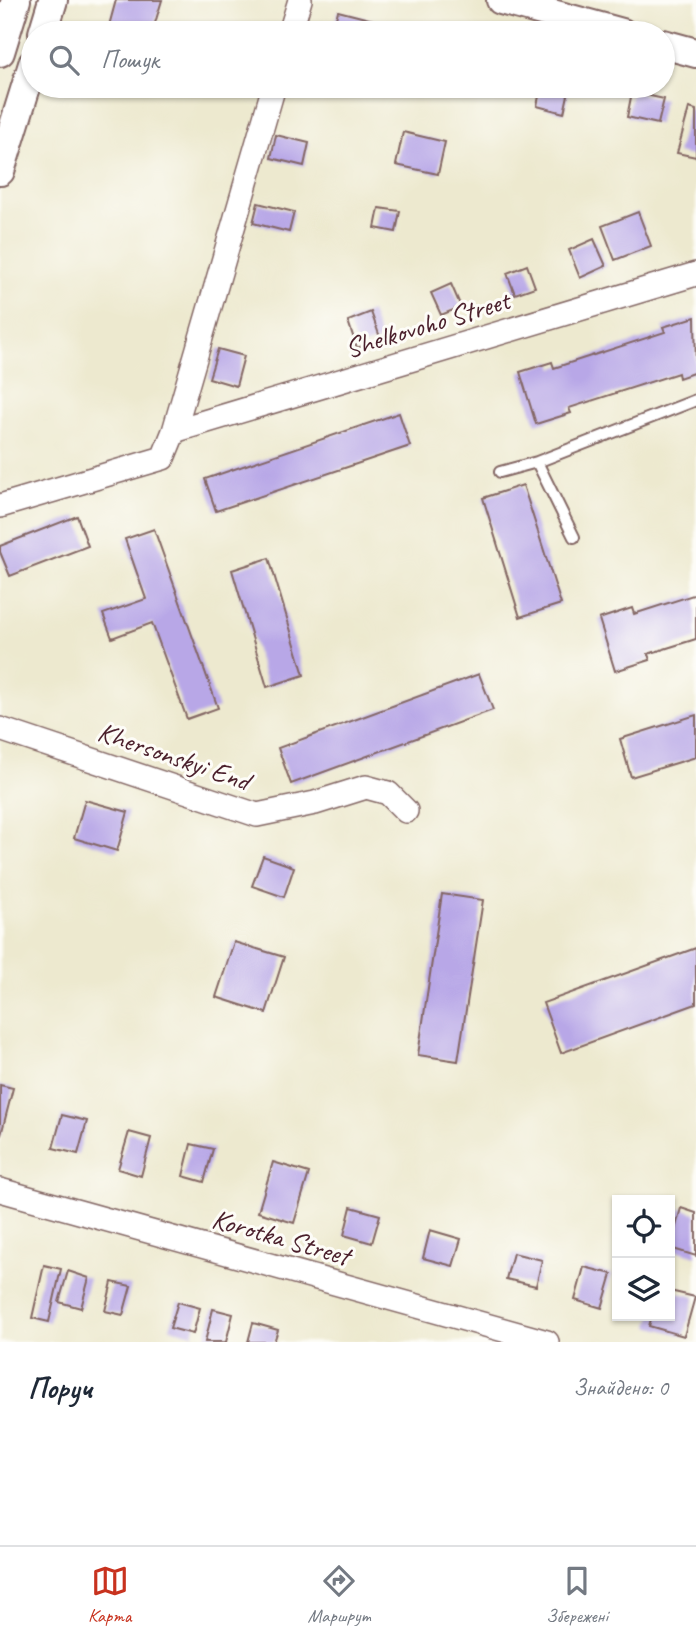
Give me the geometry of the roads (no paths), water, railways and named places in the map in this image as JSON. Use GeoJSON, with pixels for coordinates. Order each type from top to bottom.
{"type":"FeatureCollection","features":[{"type":"Feature","properties":{"kind":"street"},"geometry":{"type":"LineString","coordinates":[[0,52],[16,0]]}},
{"type":"Feature","properties":{"kind":"street"},"geometry":{"type":"LineString","coordinates":[[47,21],[53,0]]}},
{"type":"Feature","properties":{"kind":"street"},"geometry":{"type":"LineString","coordinates":[[294,21],[300,0]]}},
{"type":"Feature","properties":{"kind":"street"},"geometry":{"type":"LineString","coordinates":[[500,0],[578,21]]}},
{"type":"Feature","properties":{"kind":"street"},"geometry":{"type":"LineString","coordinates":[[675,47],[696,53]]}},
{"type":"Feature","properties":{"kind":"street"},"geometry":{"type":"LineString","coordinates":[[0,171],[23,98]]}},
{"type":"Feature","properties":{"kind":"street"},"geometry":{"type":"LineString","coordinates":[[0,506],[163,458],[174,431],[271,98]]}},
{"type":"Feature","properties":{"kind":"street","name":"Shelkovoho Street"},"geometry":{"type":"LineString","coordinates":[[174,431],[696,274]]}},
{"type":"Feature","properties":{"kind":"street","name":"Khersonskyi End"},"geometry":{"type":"LineString","coordinates":[[0,729],[257,815],[315,803],[366,787],[388,793],[406,811]]}},
{"type":"Feature","properties":{"kind":"street","name":"Korotka Street"},"geometry":{"type":"LineString","coordinates":[[0,1190],[547,1342]]}},
{"type":"Feature","properties":{"kind":"lane"},"geometry":{"type":"LineString","coordinates":[[500,472],[537,462],[696,400]]}},
{"type":"Feature","properties":{"kind":"lane"},"geometry":{"type":"LineString","coordinates":[[537,462],[574,537]]}}]}
